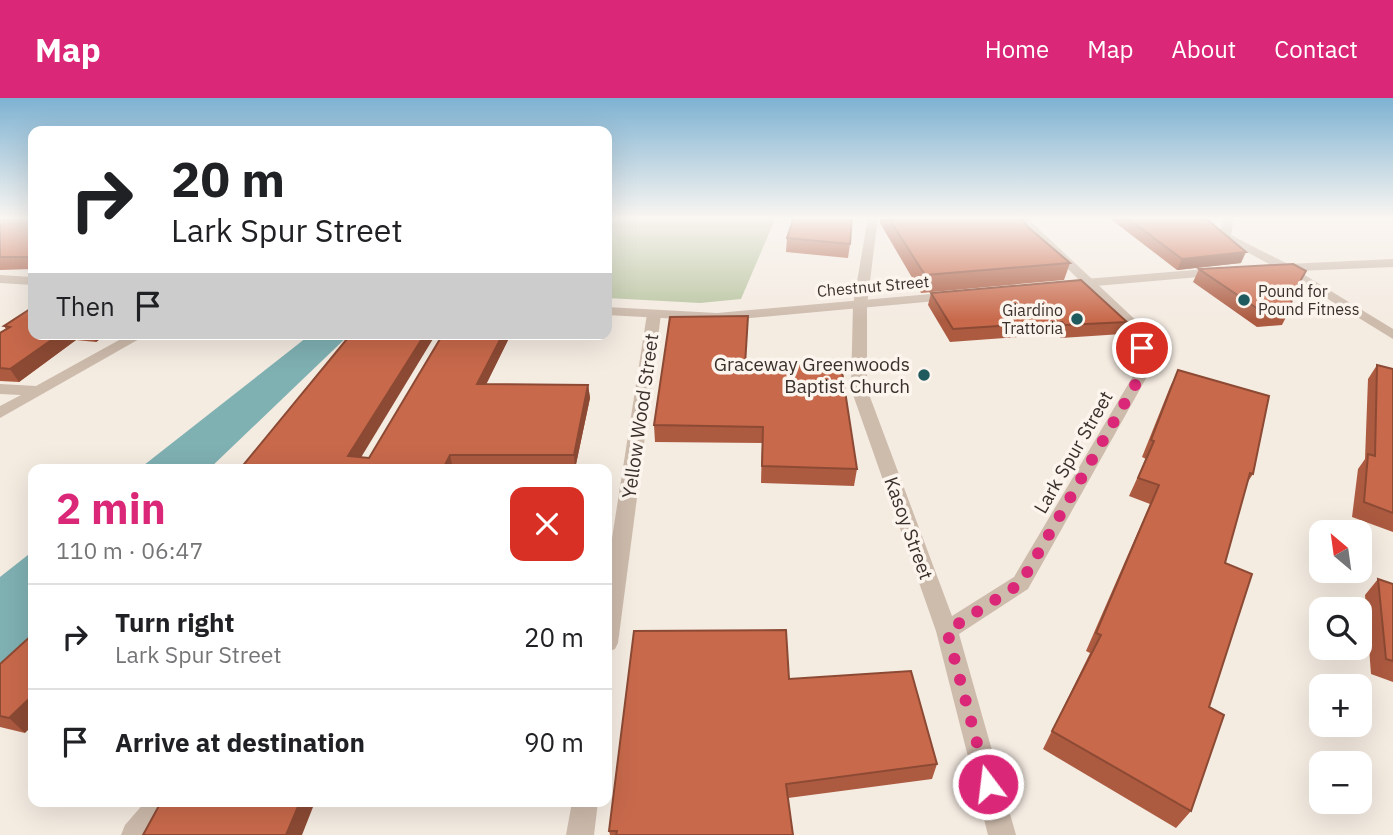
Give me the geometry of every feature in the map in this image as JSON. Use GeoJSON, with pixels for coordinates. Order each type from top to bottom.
{"type":"FeatureCollection","features":[{"type":"Feature","properties":{"kind":"street","name":"Kasoy Street"},"geometry":{"type":"LineString","coordinates":[[868,251],[860,305],[859,389],[947,631],[1002,835]]}},
{"type":"Feature","properties":{"kind":"street","name":"Lark Spur Street"},"geometry":{"type":"LineString","coordinates":[[947,631],[1021,583],[1146,366],[1138,330],[1055,251]]}},
{"type":"Feature","properties":{"kind":"street"},"geometry":{"type":"LineString","coordinates":[[1254,251],[1285,267],[1393,335]]}},
{"type":"Feature","properties":{"kind":"street"},"geometry":{"type":"LineString","coordinates":[[1258,269],[1393,263]]}},
{"type":"Feature","properties":{"kind":"street"},"geometry":{"type":"LineString","coordinates":[[1047,287],[1232,271]]}},
{"type":"Feature","properties":{"kind":"street"},"geometry":{"type":"LineString","coordinates":[[0,279],[28,281]]}},
{"type":"Feature","properties":{"kind":"street","name":"Chestnut Street"},"geometry":{"type":"LineString","coordinates":[[612,311],[717,317],[967,295]]}},
{"type":"Feature","properties":{"kind":"street","name":"Yellow Wood Street"},"geometry":{"type":"LineString","coordinates":[[612,608],[654,314]]}},
{"type":"Feature","properties":{"kind":"street"},"geometry":{"type":"LineString","coordinates":[[0,413],[130,340]]}},
{"type":"Feature","properties":{"kind":"street"},"geometry":{"type":"LineString","coordinates":[[0,389],[37,391]]}},
{"type":"Feature","properties":{"kind":"street"},"geometry":{"type":"LineString","coordinates":[[135,835],[157,807]]}},
{"type":"Feature","properties":{"kind":"street"},"geometry":{"type":"LineString","coordinates":[[580,835],[584,807]]}},
{"type":"Feature","properties":{"kind":"green space"},"geometry":{"type":"Polygon","coordinates":[[[612,251],[761,251],[741,299],[700,303],[612,298],[612,251]]]}},
{"type":"Feature","properties":{"kind":"water"},"geometry":{"type":"Polygon","coordinates":[[[303,340],[344,340],[214,464],[145,464],[303,340]]]}},
{"type":"Feature","properties":{"kind":"water"},"geometry":{"type":"Polygon","coordinates":[[[28,555],[28,641],[0,668],[0,577],[28,555]]]}},
{"type":"Feature","properties":{"kind":"building"},"geometry":{"type":"Polygon","coordinates":[[[0,251],[28,251],[28,257],[0,257],[0,251]]]}},
{"type":"Feature","properties":{"kind":"building"},"geometry":{"type":"Polygon","coordinates":[[[910,251],[1056,251],[1070,263],[925,275],[910,251]]]}},
{"type":"Feature","properties":{"kind":"building"},"geometry":{"type":"Polygon","coordinates":[[[1172,251],[1246,252],[1182,259],[1172,251]]]}},
{"type":"Feature","properties":{"kind":"building"},"geometry":{"type":"Polygon","coordinates":[[[1293,264],[1306,271],[1294,292],[1289,311],[1264,313],[1199,269],[1293,264]]]}},
{"type":"Feature","properties":{"kind":"building"},"geometry":{"type":"Polygon","coordinates":[[[1081,280],[1127,322],[1065,325],[1062,322],[953,329],[931,293],[1081,280]]]}},
{"type":"Feature","properties":{"kind":"building"},"geometry":{"type":"Polygon","coordinates":[[[28,310],[28,340],[51,340],[10,369],[0,368],[0,333],[10,327],[4,326],[28,310]]]}},
{"type":"Feature","properties":{"kind":"building"},"geometry":{"type":"Polygon","coordinates":[[[748,316],[745,365],[841,365],[857,469],[762,466],[763,427],[654,425],[670,317],[748,316]]]}},
{"type":"Feature","properties":{"kind":"building"},"geometry":{"type":"Polygon","coordinates":[[[346,340],[421,340],[348,456],[369,458],[439,340],[500,340],[477,384],[588,385],[574,455],[450,455],[446,464],[244,464],[346,340]]]}},
{"type":"Feature","properties":{"kind":"building"},"geometry":{"type":"Polygon","coordinates":[[[1377,365],[1393,369],[1393,513],[1364,502],[1368,454],[1375,456],[1377,365]]]}},
{"type":"Feature","properties":{"kind":"building"},"geometry":{"type":"Polygon","coordinates":[[[1178,370],[1269,396],[1253,474],[1250,473],[1225,563],[1252,574],[1209,707],[1224,715],[1191,811],[1052,731],[1101,635],[1096,633],[1159,485],[1138,478],[1154,441],[1151,440],[1178,370]]]}},
{"type":"Feature","properties":{"kind":"building"},"geometry":{"type":"Polygon","coordinates":[[[1378,579],[1393,584],[1393,661],[1386,659],[1378,579]]]}},
{"type":"Feature","properties":{"kind":"building"},"geometry":{"type":"Polygon","coordinates":[[[786,630],[789,679],[911,671],[937,764],[786,784],[793,835],[616,835],[617,831],[609,831],[634,631],[786,630]]]}},
{"type":"Feature","properties":{"kind":"building"},"geometry":{"type":"Polygon","coordinates":[[[28,639],[28,700],[9,718],[0,716],[0,664],[28,639]]]}},
{"type":"Feature","properties":{"kind":"building"},"geometry":{"type":"Polygon","coordinates":[[[158,807],[298,807],[286,835],[143,835],[158,807]]]}},
{"type":"Feature","properties":{"kind":"place","name":"Pound for Pound Fitness"},"geometry":{"type":"Point","coordinates":[1244,300]}},
{"type":"Feature","properties":{"kind":"place","name":"Giardino Trattoria"},"geometry":{"type":"Point","coordinates":[1077,319]}},
{"type":"Feature","properties":{"kind":"place","name":"Graceway Greenwoods Baptist Church"},"geometry":{"type":"Point","coordinates":[924,375]}},
{"type":"Feature","properties":{"kind":"route"},"geometry":{"type":"LineString","coordinates":[[988,784],[947,631],[1021,583],[1146,366],[1142,348]]}}]}
